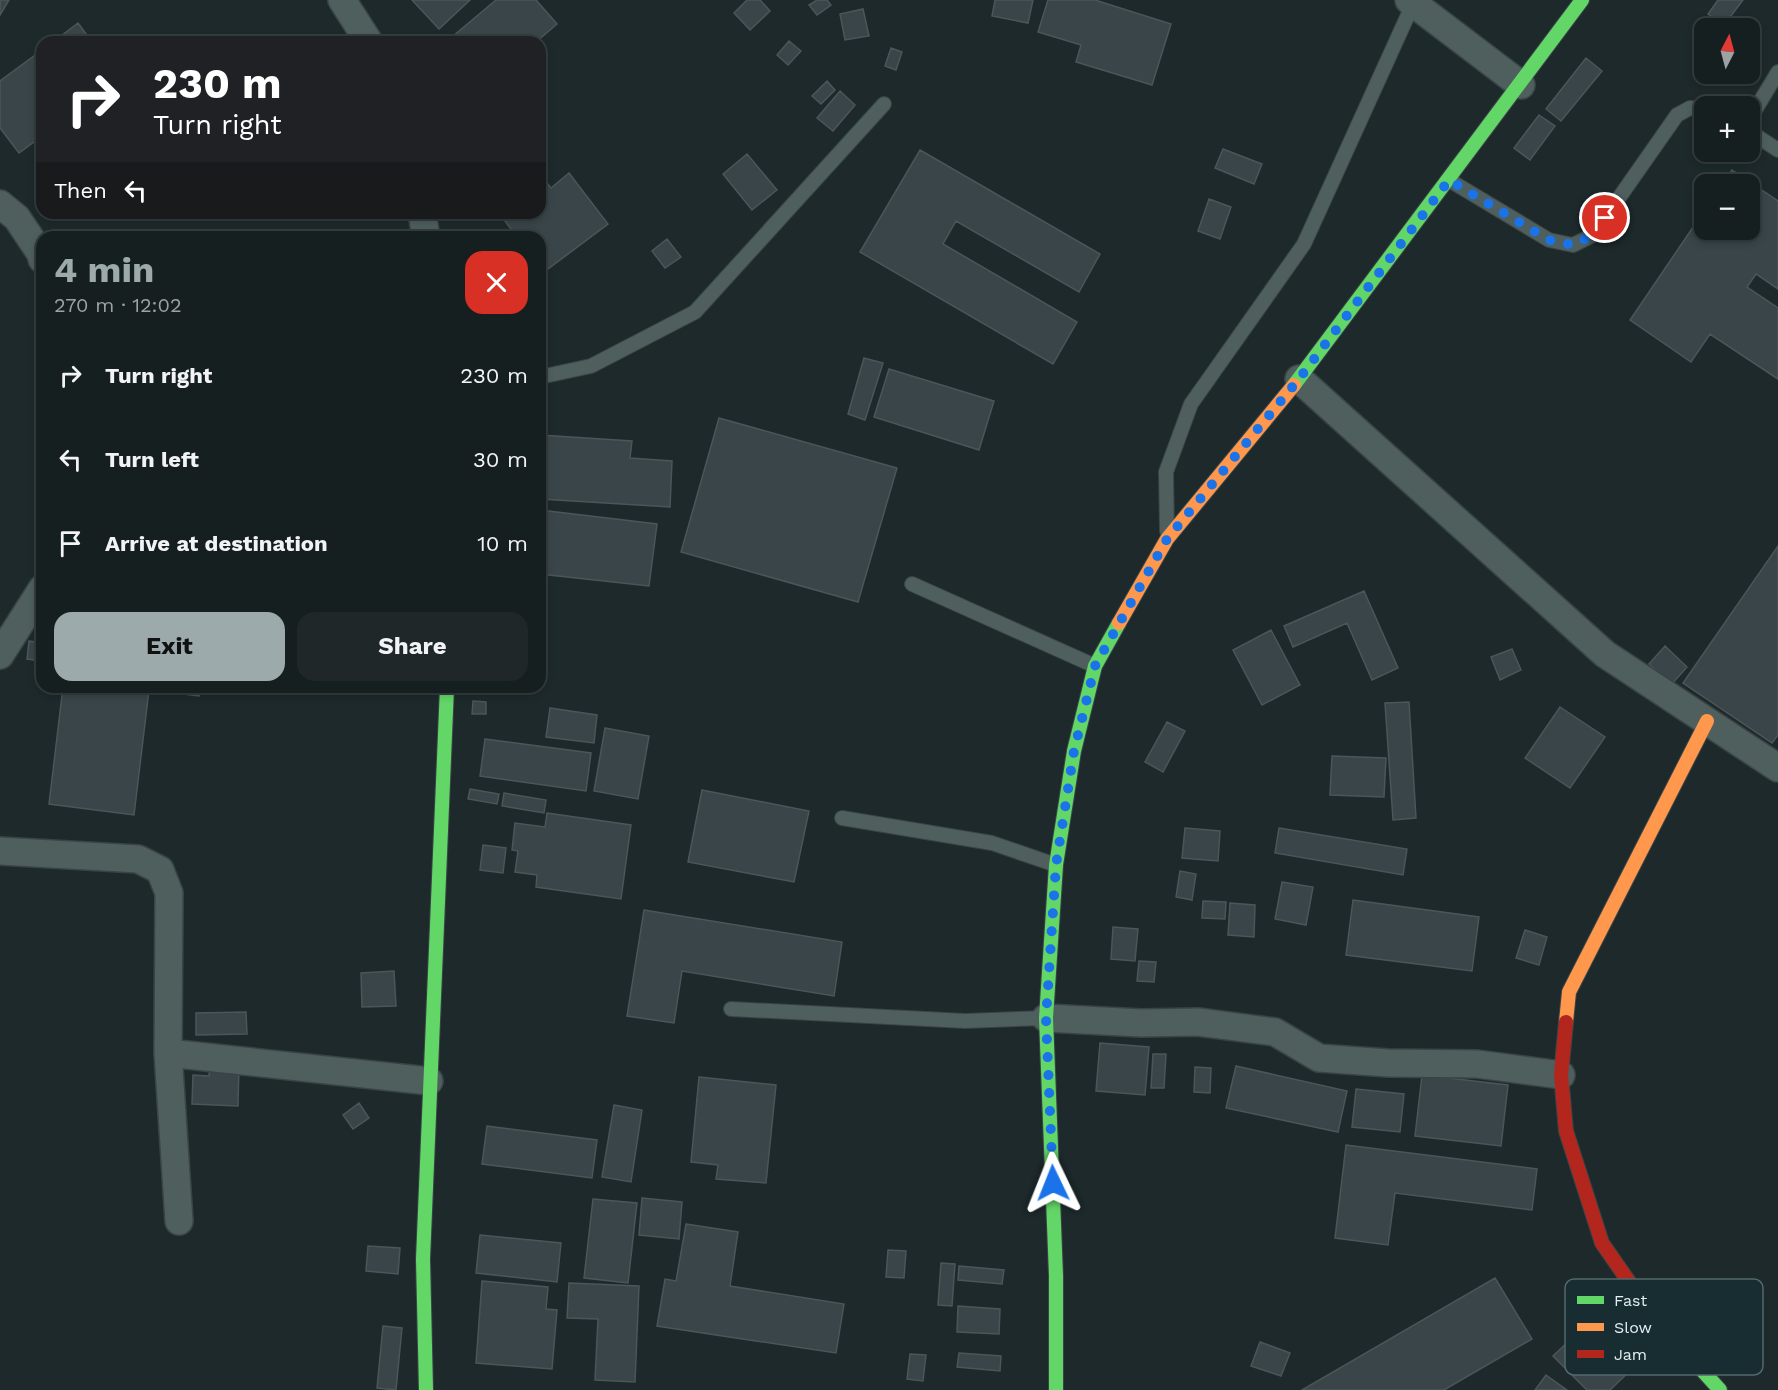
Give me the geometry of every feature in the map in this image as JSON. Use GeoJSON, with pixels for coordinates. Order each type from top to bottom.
{"type":"FeatureCollection","features":[{"type":"Feature","properties":{"kind":"street"},"geometry":{"type":"LineString","coordinates":[[342,0],[365,36]]}},
{"type":"Feature","properties":{"kind":"street"},"geometry":{"type":"LineString","coordinates":[[1056,1390],[1056,1276],[1046,1018],[1056,865],[1074,751],[1095,666],[1167,539],[1299,379],[1521,85],[1582,0]]}},
{"type":"Feature","properties":{"kind":"street"},"geometry":{"type":"LineString","coordinates":[[1411,2],[1521,85]]}},
{"type":"Feature","properties":{"kind":"street"},"geometry":{"type":"LineString","coordinates":[[0,204],[17,218],[36,246]]}},
{"type":"Feature","properties":{"kind":"street"},"geometry":{"type":"LineString","coordinates":[[1299,379],[1605,654],[1778,768]]}},
{"type":"Feature","properties":{"kind":"street"},"geometry":{"type":"LineString","coordinates":[[0,655],[36,598]]}},
{"type":"Feature","properties":{"kind":"street"},"geometry":{"type":"LineString","coordinates":[[426,1390],[423,1259],[447,693]]}},
{"type":"Feature","properties":{"kind":"street"},"geometry":{"type":"LineString","coordinates":[[1627,1279],[1602,1243],[1566,1131],[1561,1075],[1569,992],[1707,721]]}},
{"type":"Feature","properties":{"kind":"street"},"geometry":{"type":"LineString","coordinates":[[0,851],[138,859],[160,870],[169,893],[168,1053],[179,1221]]}},
{"type":"Feature","properties":{"kind":"street"},"geometry":{"type":"LineString","coordinates":[[1046,1018],[1141,1023],[1198,1022],[1275,1032],[1319,1058],[1388,1063],[1477,1064],[1561,1075]]}},
{"type":"Feature","properties":{"kind":"street"},"geometry":{"type":"LineString","coordinates":[[168,1053],[429,1081]]}},
{"type":"Feature","properties":{"kind":"street"},"geometry":{"type":"LineString","coordinates":[[1706,1375],[1720,1390]]}},
{"type":"Feature","properties":{"kind":"lane"},"geometry":{"type":"LineString","coordinates":[[1167,539],[1166,472],[1191,404],[1304,244],[1411,2]]}},
{"type":"Feature","properties":{"kind":"lane"},"geometry":{"type":"LineString","coordinates":[[1760,102],[1778,72]]}},
{"type":"Feature","properties":{"kind":"lane"},"geometry":{"type":"LineString","coordinates":[[546,376],[591,366],[695,312],[884,104]]}},
{"type":"Feature","properties":{"kind":"lane"},"geometry":{"type":"LineString","coordinates":[[1449,180],[1549,240],[1573,245],[1593,235],[1677,115],[1694,108]]}},
{"type":"Feature","properties":{"kind":"lane"},"geometry":{"type":"LineString","coordinates":[[1760,138],[1778,150]]}},
{"type":"Feature","properties":{"kind":"lane"},"geometry":{"type":"LineString","coordinates":[[912,584],[1095,666]]}},
{"type":"Feature","properties":{"kind":"lane"},"geometry":{"type":"LineString","coordinates":[[842,818],[992,843],[1056,865]]}},
{"type":"Feature","properties":{"kind":"lane"},"geometry":{"type":"LineString","coordinates":[[730,1009],[965,1021],[1046,1018]]}},
{"type":"Feature","properties":{"kind":"building"},"geometry":{"type":"Polygon","coordinates":[[[0,0],[9,0],[0,15],[0,0]]]}},
{"type":"Feature","properties":{"kind":"building"},"geometry":{"type":"Polygon","coordinates":[[[412,0],[470,0],[439,29],[412,0]]]}},
{"type":"Feature","properties":{"kind":"building"},"geometry":{"type":"Polygon","coordinates":[[[496,0],[536,0],[557,24],[543,36],[453,36],[496,0]]]}},
{"type":"Feature","properties":{"kind":"building"},"geometry":{"type":"Polygon","coordinates":[[[747,0],[760,0],[770,11],[750,30],[734,13],[747,0]]]}},
{"type":"Feature","properties":{"kind":"building"},"geometry":{"type":"Polygon","coordinates":[[[817,0],[827,0],[831,5],[817,15],[809,5],[817,0]]]}},
{"type":"Feature","properties":{"kind":"building"},"geometry":{"type":"Polygon","coordinates":[[[995,0],[1033,0],[1028,23],[992,16],[995,0]]]}},
{"type":"Feature","properties":{"kind":"building"},"geometry":{"type":"Polygon","coordinates":[[[1048,0],[1095,0],[1171,24],[1152,85],[1076,62],[1081,45],[1038,32],[1048,0]]]}},
{"type":"Feature","properties":{"kind":"building"},"geometry":{"type":"Polygon","coordinates":[[[1718,0],[1743,0],[1729,18],[1714,18],[1708,14],[1718,0]]]}},
{"type":"Feature","properties":{"kind":"building"},"geometry":{"type":"Polygon","coordinates":[[[863,9],[869,36],[845,40],[840,14],[863,9]]]}},
{"type":"Feature","properties":{"kind":"building"},"geometry":{"type":"Polygon","coordinates":[[[78,23],[88,36],[61,36],[78,23]]]}},
{"type":"Feature","properties":{"kind":"building"},"geometry":{"type":"Polygon","coordinates":[[[789,41],[801,51],[788,65],[777,55],[789,41]]]}},
{"type":"Feature","properties":{"kind":"building"},"geometry":{"type":"Polygon","coordinates":[[[891,48],[902,52],[896,70],[885,66],[891,48]]]}},
{"type":"Feature","properties":{"kind":"building"},"geometry":{"type":"Polygon","coordinates":[[[36,54],[36,140],[19,153],[0,128],[0,81],[36,54]]]}},
{"type":"Feature","properties":{"kind":"building"},"geometry":{"type":"Polygon","coordinates":[[[1586,58],[1602,71],[1561,121],[1546,109],[1586,58]]]}},
{"type":"Feature","properties":{"kind":"building"},"geometry":{"type":"Polygon","coordinates":[[[827,81],[835,90],[821,104],[812,96],[827,81]]]}},
{"type":"Feature","properties":{"kind":"building"},"geometry":{"type":"Polygon","coordinates":[[[840,91],[855,105],[833,131],[817,118],[840,91]]]}},
{"type":"Feature","properties":{"kind":"building"},"geometry":{"type":"Polygon","coordinates":[[[1539,115],[1555,126],[1530,160],[1514,148],[1539,115]]]}},
{"type":"Feature","properties":{"kind":"building"},"geometry":{"type":"Polygon","coordinates":[[[1223,149],[1262,164],[1254,184],[1215,168],[1223,149]]]}},
{"type":"Feature","properties":{"kind":"building"},"geometry":{"type":"Polygon","coordinates":[[[920,150],[1100,254],[1079,292],[956,221],[943,244],[1077,322],[1053,364],[860,252],[920,150]]]}},
{"type":"Feature","properties":{"kind":"building"},"geometry":{"type":"Polygon","coordinates":[[[747,154],[777,190],[752,210],[723,174],[747,154]]]}},
{"type":"Feature","properties":{"kind":"building"},"geometry":{"type":"Polygon","coordinates":[[[569,173],[608,224],[546,270],[546,231],[512,231],[504,219],[546,219],[546,182],[551,188],[569,173]]]}},
{"type":"Feature","properties":{"kind":"building"},"geometry":{"type":"Polygon","coordinates":[[[1760,189],[1778,201],[1778,289],[1756,274],[1747,287],[1778,308],[1778,379],[1710,334],[1691,362],[1630,320],[1694,226],[1694,240],[1760,240],[1760,189]]]}},
{"type":"Feature","properties":{"kind":"building"},"geometry":{"type":"Polygon","coordinates":[[[1209,199],[1231,207],[1220,239],[1198,231],[1209,199]]]}},
{"type":"Feature","properties":{"kind":"building"},"geometry":{"type":"Polygon","coordinates":[[[667,239],[681,257],[665,268],[652,251],[667,239]]]}},
{"type":"Feature","properties":{"kind":"building"},"geometry":{"type":"Polygon","coordinates":[[[864,358],[883,363],[865,420],[848,414],[864,358]]]}},
{"type":"Feature","properties":{"kind":"building"},"geometry":{"type":"Polygon","coordinates":[[[889,369],[994,401],[979,450],[874,417],[889,369]]]}},
{"type":"Feature","properties":{"kind":"building"},"geometry":{"type":"Polygon","coordinates":[[[719,418],[897,468],[858,602],[681,552],[719,418]]]}},
{"type":"Feature","properties":{"kind":"building"},"geometry":{"type":"Polygon","coordinates":[[[546,435],[632,441],[630,458],[672,461],[670,507],[546,499],[546,435]]]}},
{"type":"Feature","properties":{"kind":"building"},"geometry":{"type":"Polygon","coordinates":[[[546,511],[657,524],[649,586],[546,575],[546,511]]]}},
{"type":"Feature","properties":{"kind":"building"},"geometry":{"type":"Polygon","coordinates":[[[1778,546],[1778,735],[1772,743],[1683,683],[1778,546]]]}},
{"type":"Feature","properties":{"kind":"building"},"geometry":{"type":"Polygon","coordinates":[[[1364,591],[1398,668],[1372,680],[1347,623],[1293,647],[1284,626],[1364,591]]]}},
{"type":"Feature","properties":{"kind":"building"},"geometry":{"type":"Polygon","coordinates":[[[1271,630],[1300,685],[1262,705],[1233,650],[1271,630]]]}},
{"type":"Feature","properties":{"kind":"building"},"geometry":{"type":"Polygon","coordinates":[[[29,641],[36,642],[36,660],[27,659],[29,641]]]}},
{"type":"Feature","properties":{"kind":"building"},"geometry":{"type":"Polygon","coordinates":[[[1665,646],[1687,667],[1671,685],[1649,664],[1665,646]]]}},
{"type":"Feature","properties":{"kind":"building"},"geometry":{"type":"Polygon","coordinates":[[[1512,649],[1521,670],[1500,680],[1491,657],[1512,649]]]}},
{"type":"Feature","properties":{"kind":"building"},"geometry":{"type":"Polygon","coordinates":[[[62,693],[149,693],[134,815],[49,804],[62,693]]]}},
{"type":"Feature","properties":{"kind":"building"},"geometry":{"type":"Polygon","coordinates":[[[174,693],[199,693],[199,696],[174,693]]]}},
{"type":"Feature","properties":{"kind":"building"},"geometry":{"type":"Polygon","coordinates":[[[473,701],[486,702],[486,714],[472,714],[473,701]]]}},
{"type":"Feature","properties":{"kind":"building"},"geometry":{"type":"Polygon","coordinates":[[[1409,702],[1416,818],[1393,820],[1385,703],[1409,702]]]}},
{"type":"Feature","properties":{"kind":"building"},"geometry":{"type":"Polygon","coordinates":[[[1560,707],[1605,737],[1570,788],[1525,758],[1560,707]]]}},
{"type":"Feature","properties":{"kind":"building"},"geometry":{"type":"Polygon","coordinates":[[[550,708],[597,715],[594,743],[546,737],[550,708]]]}},
{"type":"Feature","properties":{"kind":"building"},"geometry":{"type":"Polygon","coordinates":[[[1167,722],[1185,731],[1163,772],[1145,762],[1167,722]]]}},
{"type":"Feature","properties":{"kind":"building"},"geometry":{"type":"Polygon","coordinates":[[[605,728],[649,736],[638,799],[594,791],[605,728]]]}},
{"type":"Feature","properties":{"kind":"building"},"geometry":{"type":"Polygon","coordinates":[[[485,739],[591,753],[586,791],[480,776],[485,739]]]}},
{"type":"Feature","properties":{"kind":"building"},"geometry":{"type":"Polygon","coordinates":[[[1332,756],[1386,758],[1384,797],[1330,795],[1332,756]]]}},
{"type":"Feature","properties":{"kind":"building"},"geometry":{"type":"Polygon","coordinates":[[[470,789],[499,794],[497,804],[468,799],[470,789]]]}},
{"type":"Feature","properties":{"kind":"building"},"geometry":{"type":"Polygon","coordinates":[[[702,790],[809,811],[794,882],[688,862],[702,790]]]}},
{"type":"Feature","properties":{"kind":"building"},"geometry":{"type":"Polygon","coordinates":[[[504,793],[546,800],[544,813],[502,806],[504,793]]]}},
{"type":"Feature","properties":{"kind":"building"},"geometry":{"type":"Polygon","coordinates":[[[547,813],[631,825],[621,899],[536,887],[537,875],[515,872],[518,851],[512,850],[515,823],[545,827],[547,813]]]}},
{"type":"Feature","properties":{"kind":"building"},"geometry":{"type":"Polygon","coordinates":[[[1185,828],[1220,831],[1218,861],[1182,858],[1185,828]]]}},
{"type":"Feature","properties":{"kind":"building"},"geometry":{"type":"Polygon","coordinates":[[[1279,828],[1407,849],[1403,875],[1275,853],[1279,828]]]}},
{"type":"Feature","properties":{"kind":"building"},"geometry":{"type":"Polygon","coordinates":[[[483,845],[506,848],[503,873],[480,870],[483,845]]]}},
{"type":"Feature","properties":{"kind":"building"},"geometry":{"type":"Polygon","coordinates":[[[1180,871],[1196,874],[1192,900],[1176,897],[1180,871]]]}},
{"type":"Feature","properties":{"kind":"building"},"geometry":{"type":"Polygon","coordinates":[[[1282,882],[1313,887],[1306,925],[1275,919],[1282,882]]]}},
{"type":"Feature","properties":{"kind":"building"},"geometry":{"type":"Polygon","coordinates":[[[1353,900],[1479,917],[1472,971],[1346,955],[1353,900]]]}},
{"type":"Feature","properties":{"kind":"building"},"geometry":{"type":"Polygon","coordinates":[[[1203,901],[1226,902],[1225,919],[1202,918],[1203,901]]]}},
{"type":"Feature","properties":{"kind":"building"},"geometry":{"type":"Polygon","coordinates":[[[1230,903],[1255,905],[1254,937],[1228,935],[1230,903]]]}},
{"type":"Feature","properties":{"kind":"building"},"geometry":{"type":"Polygon","coordinates":[[[644,910],[842,942],[834,996],[682,971],[674,1023],[627,1016],[644,910]]]}},
{"type":"Feature","properties":{"kind":"building"},"geometry":{"type":"Polygon","coordinates":[[[1113,927],[1138,929],[1135,961],[1111,959],[1113,927]]]}},
{"type":"Feature","properties":{"kind":"building"},"geometry":{"type":"Polygon","coordinates":[[[1525,930],[1547,937],[1539,965],[1516,958],[1525,930]]]}},
{"type":"Feature","properties":{"kind":"building"},"geometry":{"type":"Polygon","coordinates":[[[1139,961],[1156,962],[1154,982],[1137,981],[1139,961]]]}},
{"type":"Feature","properties":{"kind":"building"},"geometry":{"type":"Polygon","coordinates":[[[394,971],[396,1006],[362,1007],[361,973],[394,971]]]}},
{"type":"Feature","properties":{"kind":"building"},"geometry":{"type":"Polygon","coordinates":[[[246,1012],[247,1034],[196,1035],[196,1013],[246,1012]]]}},
{"type":"Feature","properties":{"kind":"building"},"geometry":{"type":"Polygon","coordinates":[[[1100,1043],[1149,1047],[1145,1095],[1096,1091],[1100,1043]]]}},
{"type":"Feature","properties":{"kind":"building"},"geometry":{"type":"Polygon","coordinates":[[[1153,1054],[1166,1054],[1164,1088],[1151,1088],[1153,1054]]]}},
{"type":"Feature","properties":{"kind":"building"},"geometry":{"type":"Polygon","coordinates":[[[210,1064],[239,1065],[238,1106],[192,1104],[193,1075],[209,1076],[210,1064]]]}},
{"type":"Feature","properties":{"kind":"building"},"geometry":{"type":"Polygon","coordinates":[[[1236,1066],[1347,1091],[1338,1132],[1226,1108],[1236,1066]]]}},
{"type":"Feature","properties":{"kind":"building"},"geometry":{"type":"Polygon","coordinates":[[[1195,1067],[1211,1068],[1210,1093],[1194,1092],[1195,1067]]]}},
{"type":"Feature","properties":{"kind":"building"},"geometry":{"type":"Polygon","coordinates":[[[1422,1075],[1508,1085],[1501,1146],[1415,1136],[1422,1075]]]}},
{"type":"Feature","properties":{"kind":"building"},"geometry":{"type":"Polygon","coordinates":[[[699,1077],[776,1085],[766,1183],[716,1179],[718,1165],[691,1162],[699,1077]]]}},
{"type":"Feature","properties":{"kind":"building"},"geometry":{"type":"Polygon","coordinates":[[[1356,1089],[1404,1094],[1400,1132],[1352,1127],[1356,1089]]]}},
{"type":"Feature","properties":{"kind":"building"},"geometry":{"type":"Polygon","coordinates":[[[359,1103],[369,1118],[353,1129],[343,1115],[359,1103]]]}},
{"type":"Feature","properties":{"kind":"building"},"geometry":{"type":"Polygon","coordinates":[[[614,1105],[642,1110],[631,1182],[602,1177],[614,1105]]]}},
{"type":"Feature","properties":{"kind":"building"},"geometry":{"type":"Polygon","coordinates":[[[487,1126],[597,1140],[592,1178],[482,1164],[487,1126]]]}},
{"type":"Feature","properties":{"kind":"building"},"geometry":{"type":"Polygon","coordinates":[[[1346,1145],[1537,1169],[1532,1210],[1395,1193],[1388,1245],[1335,1238],[1346,1145]]]}},
{"type":"Feature","properties":{"kind":"building"},"geometry":{"type":"Polygon","coordinates":[[[642,1198],[682,1202],[679,1239],[639,1235],[642,1198]]]}},
{"type":"Feature","properties":{"kind":"building"},"geometry":{"type":"Polygon","coordinates":[[[593,1199],[637,1203],[628,1283],[584,1278],[593,1199]]]}},
{"type":"Feature","properties":{"kind":"building"},"geometry":{"type":"Polygon","coordinates":[[[686,1224],[738,1232],[730,1286],[844,1304],[836,1353],[657,1326],[665,1279],[676,1281],[686,1224]]]}},
{"type":"Feature","properties":{"kind":"building"},"geometry":{"type":"Polygon","coordinates":[[[480,1235],[561,1243],[557,1282],[476,1273],[480,1235]]]}},
{"type":"Feature","properties":{"kind":"building"},"geometry":{"type":"Polygon","coordinates":[[[368,1246],[400,1248],[398,1274],[366,1271],[368,1246]]]}},
{"type":"Feature","properties":{"kind":"building"},"geometry":{"type":"Polygon","coordinates":[[[888,1250],[906,1251],[904,1278],[886,1277],[888,1250]]]}},
{"type":"Feature","properties":{"kind":"building"},"geometry":{"type":"Polygon","coordinates":[[[941,1263],[955,1264],[952,1306],[938,1305],[941,1263]]]}},
{"type":"Feature","properties":{"kind":"building"},"geometry":{"type":"Polygon","coordinates":[[[959,1266],[1004,1270],[1002,1284],[958,1280],[959,1266]]]}},
{"type":"Feature","properties":{"kind":"building"},"geometry":{"type":"Polygon","coordinates":[[[1495,1278],[1532,1339],[1444,1390],[1302,1390],[1495,1278]]]}},
{"type":"Feature","properties":{"kind":"building"},"geometry":{"type":"Polygon","coordinates":[[[482,1281],[548,1287],[546,1309],[557,1310],[552,1369],[476,1363],[482,1281]]]}},
{"type":"Feature","properties":{"kind":"building"},"geometry":{"type":"Polygon","coordinates":[[[569,1283],[639,1286],[635,1382],[595,1380],[598,1319],[567,1318],[569,1283]]]}},
{"type":"Feature","properties":{"kind":"building"},"geometry":{"type":"Polygon","coordinates":[[[958,1306],[1000,1309],[999,1334],[957,1332],[958,1306]]]}},
{"type":"Feature","properties":{"kind":"building"},"geometry":{"type":"Polygon","coordinates":[[[383,1326],[402,1328],[396,1390],[377,1388],[383,1326]]]}},
{"type":"Feature","properties":{"kind":"building"},"geometry":{"type":"Polygon","coordinates":[[[1260,1342],[1290,1353],[1281,1376],[1251,1366],[1260,1342]]]}},
{"type":"Feature","properties":{"kind":"building"},"geometry":{"type":"Polygon","coordinates":[[[1565,1345],[1565,1368],[1553,1356],[1565,1345]]]}},
{"type":"Feature","properties":{"kind":"building"},"geometry":{"type":"Polygon","coordinates":[[[959,1353],[1001,1356],[1000,1371],[957,1367],[959,1353]]]}},
{"type":"Feature","properties":{"kind":"building"},"geometry":{"type":"Polygon","coordinates":[[[910,1354],[926,1355],[923,1381],[907,1379],[910,1354]]]}},
{"type":"Feature","properties":{"kind":"building"},"geometry":{"type":"Polygon","coordinates":[[[1546,1375],[1567,1390],[1535,1390],[1546,1375]]]}},
{"type":"Feature","properties":{"kind":"building"},"geometry":{"type":"Polygon","coordinates":[[[1572,1375],[1626,1375],[1610,1390],[1587,1390],[1572,1375]]]}},
{"type":"Feature","properties":{"kind":"traffic: fast"},"geometry":{"type":"LineString","coordinates":[[1294,385],[1582,0]]}},
{"type":"Feature","properties":{"kind":"traffic: fast"},"geometry":{"type":"LineString","coordinates":[[1056,1390],[1056,1276],[1046,1018],[1056,865],[1074,751],[1095,666],[1119,623]]}},
{"type":"Feature","properties":{"kind":"traffic: fast"},"geometry":{"type":"LineString","coordinates":[[426,1390],[423,1259],[447,693]]}},
{"type":"Feature","properties":{"kind":"traffic: fast"},"geometry":{"type":"LineString","coordinates":[[1706,1375],[1720,1390]]}},
{"type":"Feature","properties":{"kind":"traffic: slow"},"geometry":{"type":"LineString","coordinates":[[1119,623],[1167,539],[1294,385]]}},
{"type":"Feature","properties":{"kind":"traffic: slow"},"geometry":{"type":"LineString","coordinates":[[1566,1022],[1569,992],[1707,721]]}},
{"type":"Feature","properties":{"kind":"traffic: jam"},"geometry":{"type":"LineString","coordinates":[[1566,1022],[1561,1075],[1566,1131],[1602,1243],[1627,1279]]}},
{"type":"Feature","properties":{"kind":"route"},"geometry":{"type":"LineString","coordinates":[[1053,1183],[1046,1018],[1056,865],[1074,751],[1095,666],[1167,539],[1299,379],[1449,180],[1549,240],[1573,245],[1593,235],[1605,218]]}}]}
